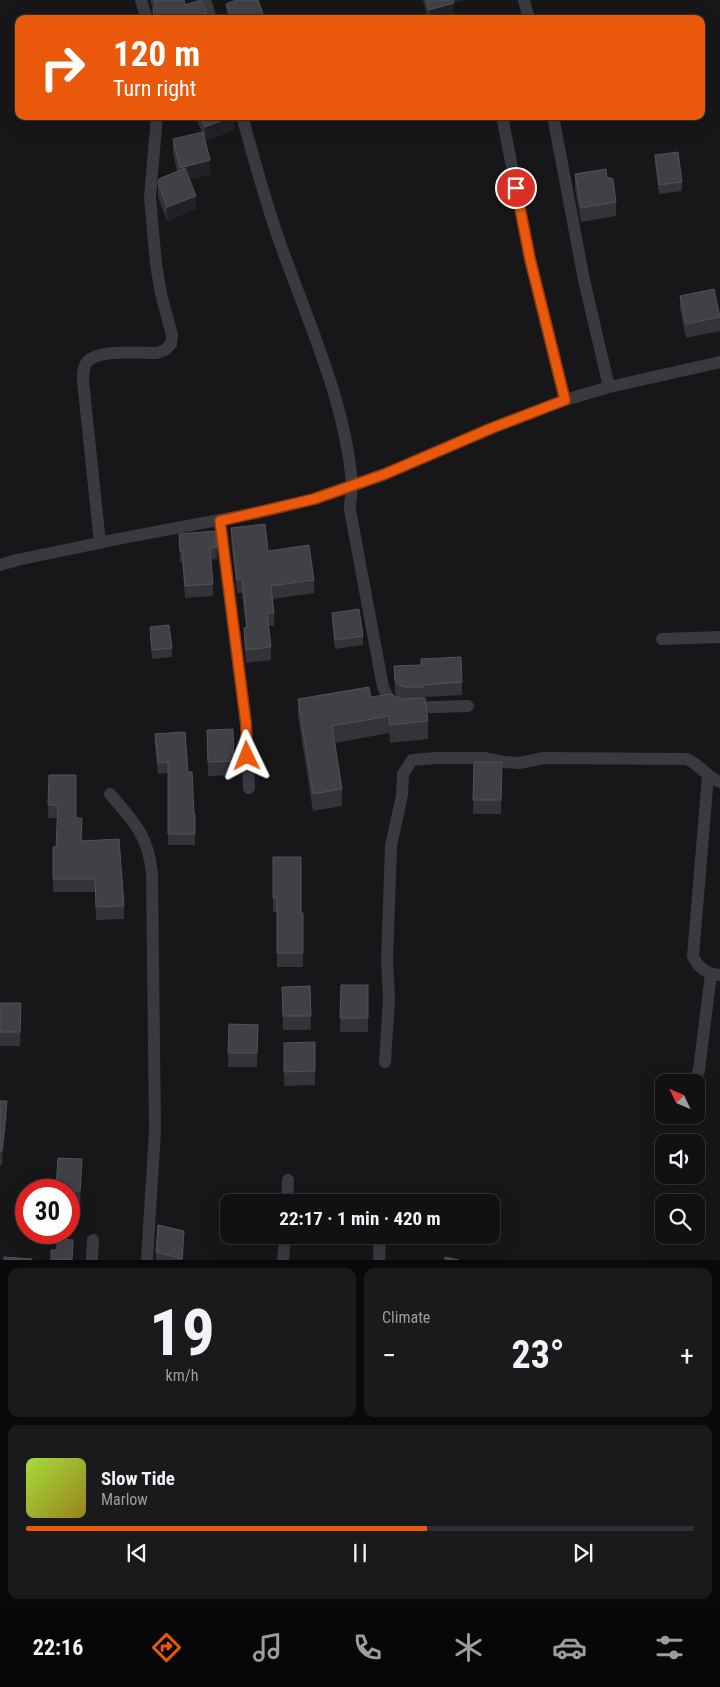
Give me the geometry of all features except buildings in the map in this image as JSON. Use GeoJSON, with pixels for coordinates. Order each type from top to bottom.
{"type":"FeatureCollection","features":[{"type":"Feature","properties":{"kind":"street"},"geometry":{"type":"LineString","coordinates":[[141,0],[146,15]]}},
{"type":"Feature","properties":{"kind":"street"},"geometry":{"type":"LineString","coordinates":[[205,0],[210,15]]}},
{"type":"Feature","properties":{"kind":"street"},"geometry":{"type":"LineString","coordinates":[[524,0],[527,15]]}},
{"type":"Feature","properties":{"kind":"street"},"geometry":{"type":"LineString","coordinates":[[100,543],[83,370],[86,362],[95,356],[104,354],[157,353],[165,350],[171,344],[172,336],[161,294],[156,264],[150,198],[157,120]]}},
{"type":"Feature","properties":{"kind":"street"},"geometry":{"type":"LineString","coordinates":[[243,120],[283,253],[333,389],[346,445],[352,485],[350,510],[383,687],[391,703],[403,708],[468,706]]}},
{"type":"Feature","properties":{"kind":"street"},"geometry":{"type":"LineString","coordinates":[[503,120],[530,259],[565,400]]}},
{"type":"Feature","properties":{"kind":"street"},"geometry":{"type":"LineString","coordinates":[[554,120],[584,280],[609,388]]}},
{"type":"Feature","properties":{"kind":"street"},"geometry":{"type":"LineString","coordinates":[[0,565],[100,543],[220,521],[314,499],[385,474],[492,428],[565,400],[720,362]]}},
{"type":"Feature","properties":{"kind":"street"},"geometry":{"type":"LineString","coordinates":[[220,521],[246,724],[249,788]]}},
{"type":"Feature","properties":{"kind":"street"},"geometry":{"type":"LineString","coordinates":[[662,639],[720,636]]}},
{"type":"Feature","properties":{"kind":"street"},"geometry":{"type":"LineString","coordinates":[[385,1062],[389,998],[387,961],[391,846],[402,795],[403,774],[412,760],[485,758],[519,763],[544,758],[687,759],[701,768],[708,776],[720,782]]}},
{"type":"Feature","properties":{"kind":"street"},"geometry":{"type":"LineString","coordinates":[[697,1074],[716,975],[696,963],[693,956],[708,776]]}},
{"type":"Feature","properties":{"kind":"street"},"geometry":{"type":"LineString","coordinates":[[110,794],[145,839],[150,855],[152,873],[155,1131],[147,1260]]}},
{"type":"Feature","properties":{"kind":"street"},"geometry":{"type":"LineString","coordinates":[[287,1194],[288,1180]]}},
{"type":"Feature","properties":{"kind":"street"},"geometry":{"type":"LineString","coordinates":[[92,1260],[93,1240]]}},
{"type":"Feature","properties":{"kind":"street"},"geometry":{"type":"LineString","coordinates":[[283,1260],[284,1244]]}},
{"type":"Feature","properties":{"kind":"street"},"geometry":{"type":"LineString","coordinates":[[379,1260],[380,1244]]}},
{"type":"Feature","properties":{"kind":"route"},"geometry":{"type":"LineString","coordinates":[[247,756],[246,724],[220,521],[314,499],[385,474],[492,428],[565,400],[530,259],[516,188]]}}]}
